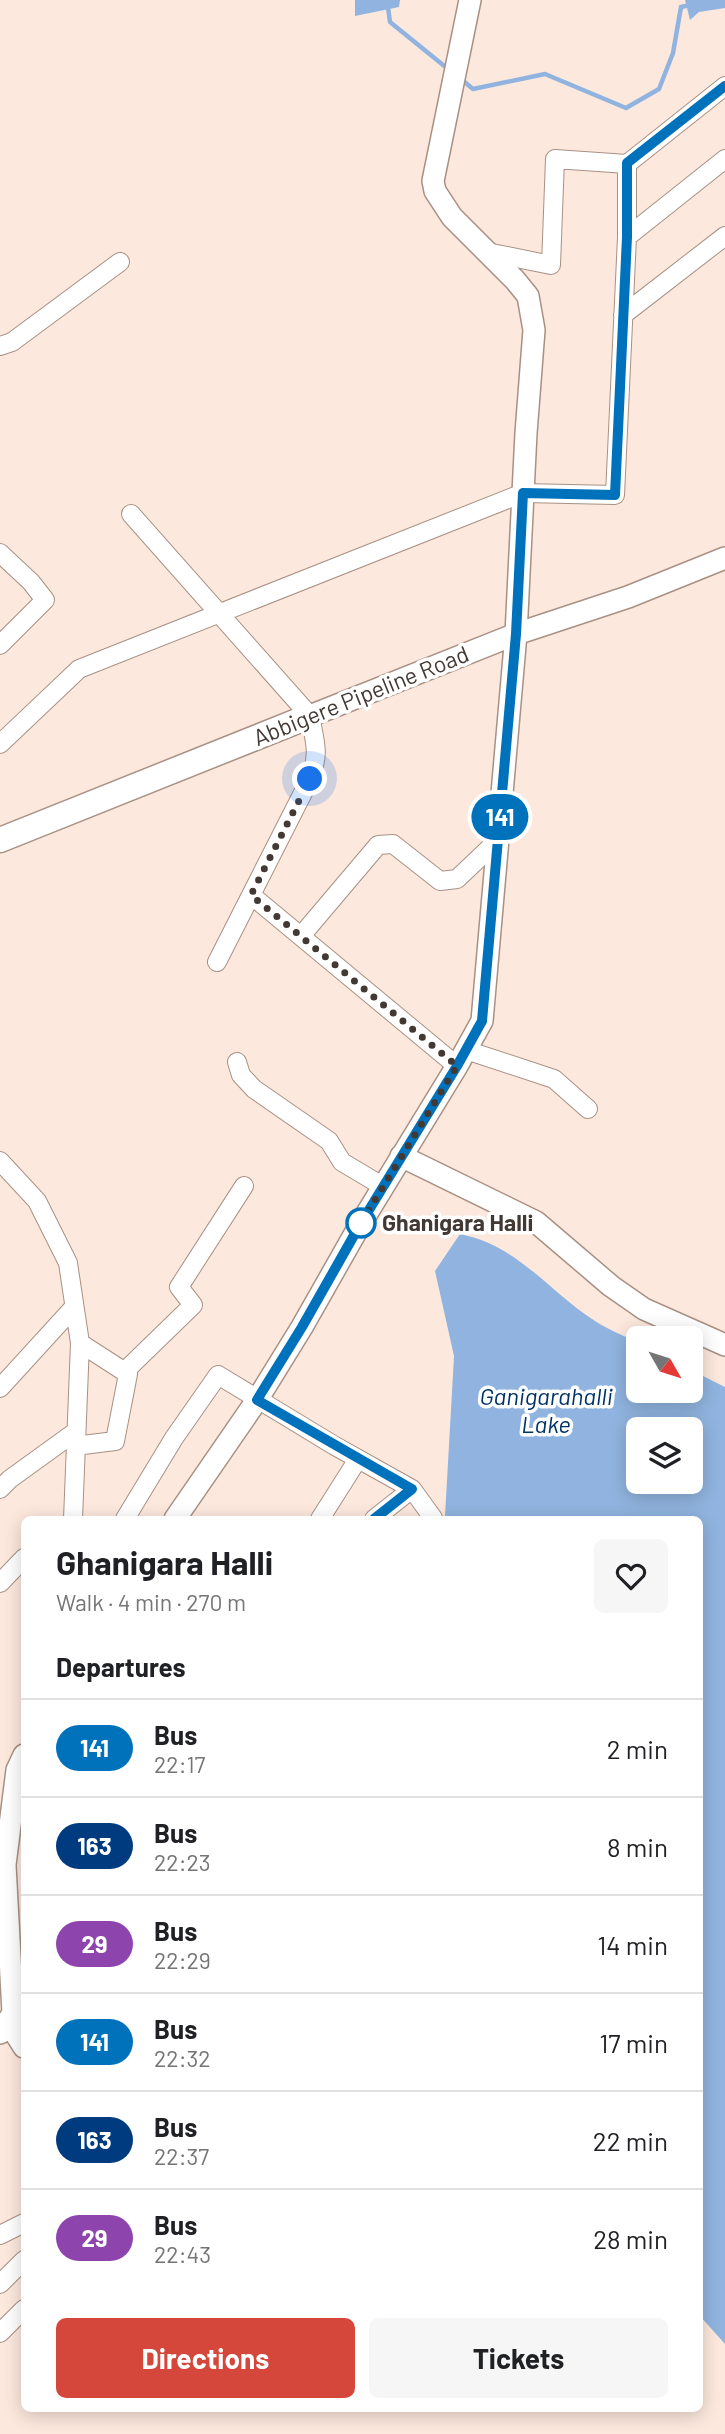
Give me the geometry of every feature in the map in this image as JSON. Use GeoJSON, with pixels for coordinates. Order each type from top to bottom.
{"type":"FeatureCollection","features":[{"type":"Feature","properties":{"kind":"main road","name":"Abbigere Pipeline Road"},"geometry":{"type":"LineString","coordinates":[[0,840],[310,716]]}},
{"type":"Feature","properties":{"kind":"street"},"geometry":{"type":"LineString","coordinates":[[177,1516],[257,1400],[482,1021],[516,634],[534,330],[528,296],[515,279],[452,217],[435,191],[434,171],[468,8]]}},
{"type":"Feature","properties":{"kind":"street"},"geometry":{"type":"LineString","coordinates":[[486,252],[551,265],[555,159],[627,163],[725,86]]}},
{"type":"Feature","properties":{"kind":"street"},"geometry":{"type":"LineString","coordinates":[[627,237],[725,159]]}},
{"type":"Feature","properties":{"kind":"street"},"geometry":{"type":"LineString","coordinates":[[0,744],[79,669],[523,493],[615,495],[627,237],[627,163]]}},
{"type":"Feature","properties":{"kind":"street"},"geometry":{"type":"LineString","coordinates":[[624,315],[725,236]]}},
{"type":"Feature","properties":{"kind":"street"},"geometry":{"type":"LineString","coordinates":[[0,346],[12,342],[120,262]]}},
{"type":"Feature","properties":{"kind":"street"},"geometry":{"type":"LineString","coordinates":[[131,514],[310,716],[317,760],[310,779],[217,962]]}},
{"type":"Feature","properties":{"kind":"street"},"geometry":{"type":"LineString","coordinates":[[0,553],[31,582],[45,600],[0,645]]}},
{"type":"Feature","properties":{"kind":"street","name":"Abbigere Pipeline Road"},"geometry":{"type":"LineString","coordinates":[[310,716],[516,634],[628,597],[725,558]]}},
{"type":"Feature","properties":{"kind":"street"},"geometry":{"type":"LineString","coordinates":[[301,936],[378,845],[393,844],[440,881],[452,881],[498,840]]}},
{"type":"Feature","properties":{"kind":"street"},"geometry":{"type":"LineString","coordinates":[[251,895],[462,1058],[554,1079],[589,1109]]}},
{"type":"Feature","properties":{"kind":"street"},"geometry":{"type":"LineString","coordinates":[[237,1062],[241,1075],[254,1088],[329,1141],[342,1162],[384,1187]]}},
{"type":"Feature","properties":{"kind":"street"},"geometry":{"type":"LineString","coordinates":[[401,1156],[536,1222],[611,1286],[645,1309],[725,1345]]}},
{"type":"Feature","properties":{"kind":"street"},"geometry":{"type":"LineString","coordinates":[[0,1161],[37,1201],[68,1263],[80,1343],[70,1516]]}},
{"type":"Feature","properties":{"kind":"street"},"geometry":{"type":"LineString","coordinates":[[124,1372],[193,1305],[179,1287],[244,1186]]}},
{"type":"Feature","properties":{"kind":"street"},"geometry":{"type":"LineString","coordinates":[[0,1388],[74,1307]]}},
{"type":"Feature","properties":{"kind":"street"},"geometry":{"type":"LineString","coordinates":[[0,1489],[75,1439],[115,1441],[128,1374],[80,1343]]}},
{"type":"Feature","properties":{"kind":"street"},"geometry":{"type":"LineString","coordinates":[[127,1516],[174,1438],[218,1375],[412,1489],[432,1516]]}},
{"type":"Feature","properties":{"kind":"street"},"geometry":{"type":"LineString","coordinates":[[322,1516],[358,1459]]}},
{"type":"Feature","properties":{"kind":"street"},"geometry":{"type":"LineString","coordinates":[[378,1516],[412,1489]]}},
{"type":"Feature","properties":{"kind":"street"},"geometry":{"type":"LineString","coordinates":[[0,1583],[21,1561]]}},
{"type":"Feature","properties":{"kind":"street"},"geometry":{"type":"LineString","coordinates":[[21,1761],[17,1770],[5,1865],[12,2013],[21,2042]]}},
{"type":"Feature","properties":{"kind":"street"},"geometry":{"type":"LineString","coordinates":[[0,2033],[12,2013]]}},
{"type":"Feature","properties":{"kind":"street"},"geometry":{"type":"LineString","coordinates":[[0,2235],[21,2224]]}},
{"type":"Feature","properties":{"kind":"street"},"geometry":{"type":"LineString","coordinates":[[0,2284],[21,2263]]}},
{"type":"Feature","properties":{"kind":"street"},"geometry":{"type":"LineString","coordinates":[[0,2333],[21,2312]]}},
{"type":"Feature","properties":{"kind":"water"},"geometry":{"type":"Polygon","coordinates":[[[355,0],[400,0],[399,7],[355,16],[355,0]]]}},
{"type":"Feature","properties":{"kind":"water"},"geometry":{"type":"Polygon","coordinates":[[[685,0],[725,0],[725,8],[699,12],[690,20],[685,0]]]}},
{"type":"Feature","properties":{"kind":"water","name":"Ganigarahalli Lake"},"geometry":{"type":"Polygon","coordinates":[[[460,1234],[499,1248],[595,1321],[626,1337],[626,1404],[704,1404],[704,1376],[725,1387],[725,2344],[703,2319],[703,1516],[445,1516],[454,1356],[435,1271],[460,1234]]]}},
{"type":"Feature","properties":{"kind":"waterway"},"geometry":{"type":"LineString","coordinates":[[387,0],[390,22],[448,69]]}},
{"type":"Feature","properties":{"kind":"waterway"},"geometry":{"type":"LineString","coordinates":[[461,79],[473,89],[545,74],[626,108],[659,89],[673,53],[681,7],[690,5]]}},
{"type":"Feature","properties":{"kind":"bus line","name":"141"},"geometry":{"type":"LineString","coordinates":[[378,1516],[412,1489],[257,1400],[482,1021],[516,634],[523,493],[615,495],[627,237],[627,163],[725,86]]}},
{"type":"Feature","properties":{"kind":"place","name":"Ghanigara Halli"},"geometry":{"type":"Point","coordinates":[361,1223]}},
{"type":"Feature","properties":{"kind":"route"},"geometry":{"type":"LineString","coordinates":[[310,779],[251,895],[457,1066],[361,1223]]}}]}
